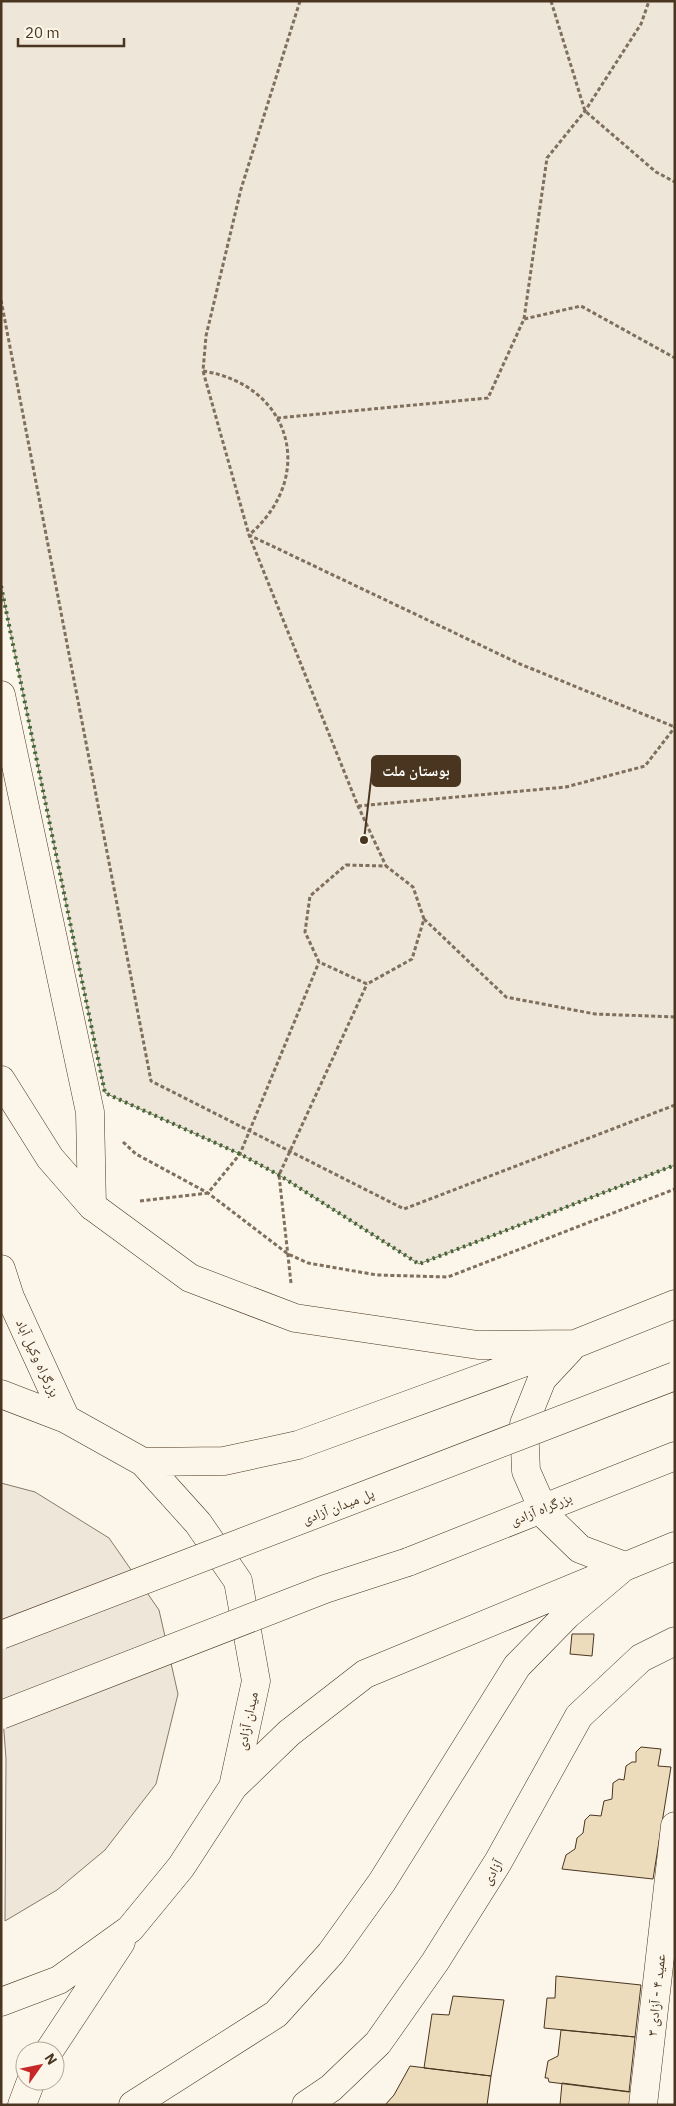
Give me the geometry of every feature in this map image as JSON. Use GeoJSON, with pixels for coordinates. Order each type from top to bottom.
{"type":"FeatureCollection","features":[{"type":"Feature","properties":{"kind":"main road"},"geometry":{"type":"LineString","coordinates":[[1,694],[90,1112],[92,1206]]}},
{"type":"Feature","properties":{"kind":"main road"},"geometry":{"type":"LineString","coordinates":[[1,1080],[50,1158],[92,1206],[190,1278],[295,1318],[478,1345],[574,1344]]}},
{"type":"Feature","properties":{"kind":"main road","name":"بزرگراه وکیل آباد"},"geometry":{"type":"LineString","coordinates":[[1,1268],[10,1297],[66,1419]]}},
{"type":"Feature","properties":{"kind":"main road"},"geometry":{"type":"LineString","coordinates":[[143,1462],[224,1461],[298,1445],[574,1344],[675,1304]]}},
{"type":"Feature","properties":{"kind":"main road"},"geometry":{"type":"LineString","coordinates":[[574,1344],[542,1379],[524,1424],[526,1472],[546,1516],[580,1549],[625,1566]]}},
{"type":"Feature","properties":{"kind":"main road","name":"پل میدان آزادی"},"geometry":{"type":"LineString","coordinates":[[1,1636],[675,1376]]}},
{"type":"Feature","properties":{"kind":"main road","name":"میدان آزادی"},"geometry":{"type":"LineString","coordinates":[[1,1394],[66,1419],[143,1462],[198,1523],[238,1581],[256,1681],[233,1787],[182,1867],[130,1929],[59,1980],[1,2002]]}},
{"type":"Feature","properties":{"kind":"main road","name":"بزرگراه آزادی"},"geometry":{"type":"LineString","coordinates":[[1,1715],[325,1589],[408,1562],[675,1456]]}},
{"type":"Feature","properties":{"kind":"main road"},"geometry":{"type":"LineString","coordinates":[[233,1787],[290,1732],[365,1674],[675,1546]]}},
{"type":"Feature","properties":{"kind":"main road"},"geometry":{"type":"LineString","coordinates":[[133,2105],[276,2014],[331,1953],[382,1882],[517,1666],[567,1615],[625,1566]]}},
{"type":"Feature","properties":{"kind":"main road","name":"آزادی"},"geometry":{"type":"LineString","coordinates":[[306,2105],[330,2096],[378,2042],[435,1962],[498,1862],[579,1716],[641,1658],[675,1641]]}},
{"type":"Feature","properties":{"kind":"main road","name":"عمید ۴ - آزادی ۳"},"geometry":{"type":"LineString","coordinates":[[643,2105],[675,1826]]}},
{"type":"Feature","properties":{"kind":"main road"},"geometry":{"type":"LineString","coordinates":[[56,2041],[130,1929]]}},
{"type":"Feature","properties":{"kind":"main road"},"geometry":{"type":"LineString","coordinates":[[22,2105],[28,2091]]}},
{"type":"Feature","properties":{"kind":"path"},"geometry":{"type":"LineString","coordinates":[[300,1],[241,189],[206,336],[203,371],[249,535],[358,806],[386,866],[412,887],[424,919],[506,997],[595,1014],[675,1017]]}},
{"type":"Feature","properties":{"kind":"path"},"geometry":{"type":"LineString","coordinates":[[551,1],[585,111],[656,172],[675,182]]}},
{"type":"Feature","properties":{"kind":"path"},"geometry":{"type":"LineString","coordinates":[[277,418],[488,398],[524,319],[547,158],[585,111],[641,24],[649,1]]}},
{"type":"Feature","properties":{"kind":"path"},"geometry":{"type":"LineString","coordinates":[[1,300],[151,1081],[404,1209],[675,1106]]}},
{"type":"Feature","properties":{"kind":"path"},"geometry":{"type":"LineString","coordinates":[[524,319],[581,306],[675,358]]}},
{"type":"Feature","properties":{"kind":"path"},"geometry":{"type":"LineString","coordinates":[[203,371],[239,380],[267,403],[277,418],[288,454],[285,482],[275,508],[263,523],[249,535]]}},
{"type":"Feature","properties":{"kind":"path"},"geometry":{"type":"LineString","coordinates":[[249,535],[520,664],[675,727],[645,766],[566,787],[358,806]]}},
{"type":"Feature","properties":{"kind":"path"},"geometry":{"type":"LineString","coordinates":[[367,984],[319,962],[305,932],[310,896],[346,865],[386,866]]}},
{"type":"Feature","properties":{"kind":"path"},"geometry":{"type":"LineString","coordinates":[[295,1318],[279,1175],[367,984],[412,959],[424,919]]}},
{"type":"Feature","properties":{"kind":"path"},"geometry":{"type":"LineString","coordinates":[[92,1206],[208,1193],[240,1154],[319,962]]}},
{"type":"Feature","properties":{"kind":"path"},"geometry":{"type":"LineString","coordinates":[[90,1112],[136,1154],[208,1193],[288,1254],[308,1263],[378,1275],[448,1277],[675,1189]]}},
{"type":"Feature","properties":{"kind":"shaded area"},"geometry":{"type":"Polygon","coordinates":[[[1,1],[675,1],[675,1165],[419,1264],[279,1175],[240,1154],[105,1093],[1,586],[1,1]]]}},
{"type":"Feature","properties":{"kind":"shaded area"},"geometry":{"type":"Polygon","coordinates":[[[1,1483],[35,1492],[109,1538],[159,1610],[178,1694],[156,1784],[105,1850],[57,1890],[5,1921],[6,1759],[1,1691],[1,1483]]]}},
{"type":"Feature","properties":{"kind":"building"},"geometry":{"type":"Polygon","coordinates":[[[572,1634],[594,1634],[592,1656],[570,1654],[572,1634]]]}},
{"type":"Feature","properties":{"kind":"building"},"geometry":{"type":"Polygon","coordinates":[[[641,1747],[661,1749],[658,1766],[671,1767],[653,1879],[562,1869],[566,1855],[575,1849],[577,1838],[583,1833],[585,1820],[590,1815],[601,1816],[604,1801],[612,1799],[613,1783],[619,1779],[624,1780],[626,1766],[636,1762],[636,1752],[641,1747]]]}},
{"type":"Feature","properties":{"kind":"building"},"geometry":{"type":"Polygon","coordinates":[[[556,1976],[641,1985],[635,2037],[544,2028],[547,1998],[555,1998],[556,1976]]]}},
{"type":"Feature","properties":{"kind":"building"},"geometry":{"type":"Polygon","coordinates":[[[453,1996],[504,2000],[491,2076],[424,2068],[432,2014],[449,2015],[453,1996]]]}},
{"type":"Feature","properties":{"kind":"building"},"geometry":{"type":"Polygon","coordinates":[[[561,2030],[635,2037],[629,2092],[549,2082],[548,2078],[545,2078],[548,2061],[558,2056],[561,2030]]]}},
{"type":"Feature","properties":{"kind":"building"},"geometry":{"type":"Polygon","coordinates":[[[410,2066],[491,2076],[487,2105],[385,2105],[394,2095],[410,2066]]]}},
{"type":"Feature","properties":{"kind":"building"},"geometry":{"type":"Polygon","coordinates":[[[562,2083],[632,2092],[630,2105],[560,2105],[562,2083]]]}},
{"type":"Feature","properties":{"kind":"hedge"},"geometry":{"type":"LineString","coordinates":[[1,586],[105,1093],[240,1154],[279,1175],[419,1264],[675,1165]]}},
{"type":"Feature","properties":{"kind":"place","name":"بوستان ملت"},"geometry":{"type":"Point","coordinates":[364,840]}}]}
